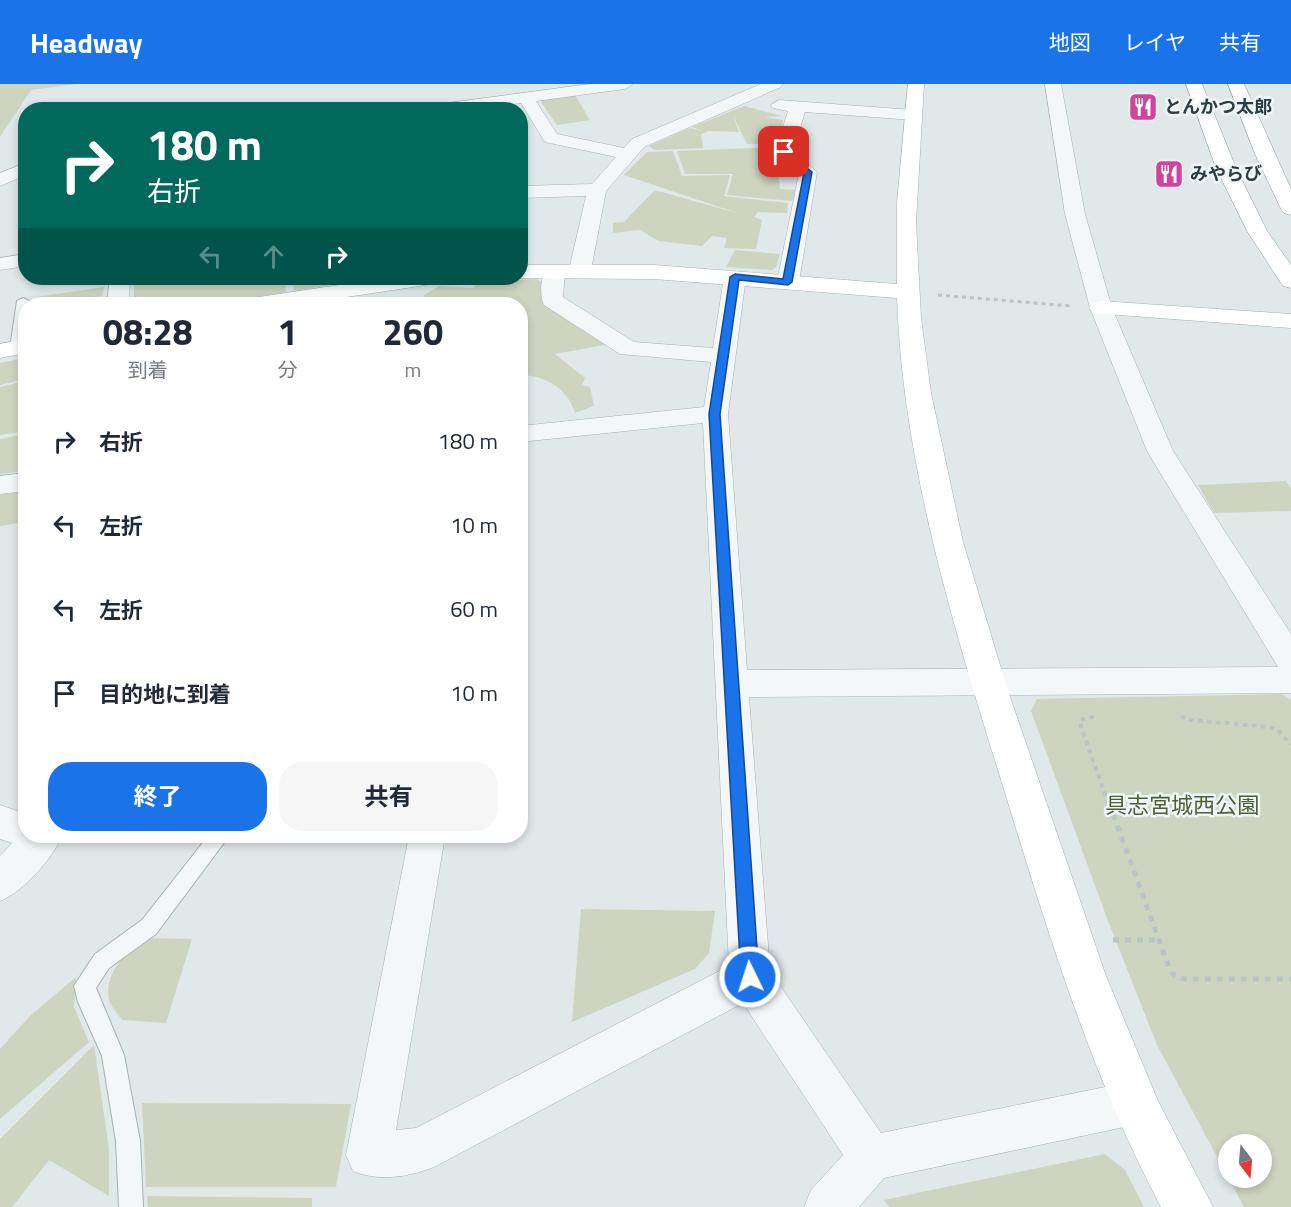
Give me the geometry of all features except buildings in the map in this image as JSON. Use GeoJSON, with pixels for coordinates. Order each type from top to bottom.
{"type":"FeatureCollection","features":[{"type":"Feature","properties":{"kind":"main road"},"geometry":{"type":"LineString","coordinates":[[1194,84],[1226,168],[1257,231],[1291,281]]}},
{"type":"Feature","properties":{"kind":"main road"},"geometry":{"type":"LineString","coordinates":[[1236,84],[1264,154],[1291,209]]}},
{"type":"Feature","properties":{"kind":"main road"},"geometry":{"type":"LineString","coordinates":[[915,100],[906,216],[908,292],[924,431],[946,534],[988,683],[1068,931],[1134,1103],[1188,1207]]}},
{"type":"Feature","properties":{"kind":"main road"},"geometry":{"type":"LineString","coordinates":[[528,272],[579,270],[735,277],[908,292]]}},
{"type":"Feature","properties":{"kind":"main road"},"geometry":{"type":"LineString","coordinates":[[306,297],[382,285]]}},
{"type":"Feature","properties":{"kind":"main road"},"geometry":{"type":"LineString","coordinates":[[1101,308],[1291,321]]}},
{"type":"Feature","properties":{"kind":"street"},"geometry":{"type":"LineString","coordinates":[[490,102],[625,84]]}},
{"type":"Feature","properties":{"kind":"street"},"geometry":{"type":"LineString","coordinates":[[579,270],[597,190],[638,143],[775,84]]}},
{"type":"Feature","properties":{"kind":"street"},"geometry":{"type":"LineString","coordinates":[[1053,84],[1075,214],[1101,308],[1160,451],[1291,661]]}},
{"type":"Feature","properties":{"kind":"street"},"geometry":{"type":"LineString","coordinates":[[753,94],[779,105],[798,106],[915,100]]}},
{"type":"Feature","properties":{"kind":"street"},"geometry":{"type":"LineString","coordinates":[[525,97],[551,138],[628,154]]}},
{"type":"Feature","properties":{"kind":"street"},"geometry":{"type":"LineString","coordinates":[[788,282],[808,172],[784,152],[798,106]]}},
{"type":"Feature","properties":{"kind":"street"},"geometry":{"type":"LineString","coordinates":[[0,180],[18,172]]}},
{"type":"Feature","properties":{"kind":"street"},"geometry":{"type":"LineString","coordinates":[[528,192],[597,190]]}},
{"type":"Feature","properties":{"kind":"street"},"geometry":{"type":"LineString","coordinates":[[0,264],[18,261]]}},
{"type":"Feature","properties":{"kind":"street"},"geometry":{"type":"LineString","coordinates":[[554,271],[552,300],[628,349],[723,356]]}},
{"type":"Feature","properties":{"kind":"street"},"geometry":{"type":"LineString","coordinates":[[735,277],[715,414],[750,977],[871,1158]]}},
{"type":"Feature","properties":{"kind":"street"},"geometry":{"type":"LineString","coordinates":[[528,433],[715,414]]}},
{"type":"Feature","properties":{"kind":"street"},"geometry":{"type":"LineString","coordinates":[[0,485],[18,483]]}},
{"type":"Feature","properties":{"kind":"street"},"geometry":{"type":"LineString","coordinates":[[730,684],[1291,680]]}},
{"type":"Feature","properties":{"kind":"street"},"geometry":{"type":"LineString","coordinates":[[0,822],[18,828]]}},
{"type":"Feature","properties":{"kind":"street"},"geometry":{"type":"LineString","coordinates":[[0,883],[32,843]]}},
{"type":"Feature","properties":{"kind":"street"},"geometry":{"type":"LineString","coordinates":[[426,843],[369,1155],[420,1150],[750,977]]}},
{"type":"Feature","properties":{"kind":"street"},"geometry":{"type":"LineString","coordinates":[[828,1207],[871,1158],[1134,1103]]}},
{"type":"Feature","properties":{"kind":"lane"},"geometry":{"type":"LineString","coordinates":[[14,348],[18,327]]}},
{"type":"Feature","properties":{"kind":"lane"},"geometry":{"type":"LineString","coordinates":[[130,1207],[128,1141],[113,1055],[89,1002],[85,986],[102,961],[149,927],[214,843]]}},
{"type":"Feature","properties":{"kind":"path"},"geometry":{"type":"LineString","coordinates":[[908,292],[1101,308]]}},
{"type":"Feature","properties":{"kind":"path"},"geometry":{"type":"LineString","coordinates":[[1180,715],[1190,720],[1269,727],[1278,730],[1291,745]]}},
{"type":"Feature","properties":{"kind":"path"},"geometry":{"type":"LineString","coordinates":[[1103,716],[1080,720],[1081,726],[1171,974],[1184,979],[1291,979]]}},
{"type":"Feature","properties":{"kind":"path"},"geometry":{"type":"LineString","coordinates":[[1103,940],[1158,940]]}},
{"type":"Feature","properties":{"kind":"green space"},"geometry":{"type":"Polygon","coordinates":[[[0,84],[76,84],[31,90],[23,102],[18,102],[18,110],[0,137],[0,84]]]}},
{"type":"Feature","properties":{"kind":"green space"},"geometry":{"type":"Polygon","coordinates":[[[575,95],[590,120],[557,125],[541,102],[545,99],[575,95]]]}},
{"type":"Feature","properties":{"kind":"green space"},"geometry":{"type":"Polygon","coordinates":[[[744,106],[782,116],[764,117],[783,120],[779,143],[747,144],[733,115],[739,132],[709,131],[701,134],[703,148],[654,150],[649,146],[690,128],[704,131],[692,127],[744,106]]]}},
{"type":"Feature","properties":{"kind":"green space"},"geometry":{"type":"Polygon","coordinates":[[[775,147],[780,189],[796,190],[792,201],[727,195],[733,174],[685,174],[677,151],[775,147]]]}},
{"type":"Feature","properties":{"kind":"green space"},"geometry":{"type":"Polygon","coordinates":[[[673,151],[682,176],[730,175],[724,196],[788,203],[787,213],[758,212],[754,217],[762,220],[756,249],[724,248],[727,238],[712,236],[702,246],[658,241],[640,230],[613,233],[613,223],[624,222],[655,190],[740,214],[624,175],[647,152],[673,151]]]}},
{"type":"Feature","properties":{"kind":"green space"},"geometry":{"type":"Polygon","coordinates":[[[735,250],[780,254],[776,267],[772,270],[726,267],[735,250]]]}},
{"type":"Feature","properties":{"kind":"green space"},"geometry":{"type":"Polygon","coordinates":[[[528,279],[537,279],[543,283],[542,301],[609,344],[555,354],[585,378],[582,385],[590,387],[594,406],[575,413],[572,404],[561,390],[547,381],[528,376],[528,297],[424,297],[439,286],[473,288],[476,285],[528,285],[528,279]]]}},
{"type":"Feature","properties":{"kind":"green space"},"geometry":{"type":"Polygon","coordinates":[[[134,285],[285,285],[286,292],[257,297],[134,297],[134,285]]]}},
{"type":"Feature","properties":{"kind":"green space"},"geometry":{"type":"Polygon","coordinates":[[[293,285],[329,285],[294,291],[293,285]]]}},
{"type":"Feature","properties":{"kind":"green space"},"geometry":{"type":"Polygon","coordinates":[[[104,287],[102,296],[36,297],[104,287]]]}},
{"type":"Feature","properties":{"kind":"green space"},"geometry":{"type":"Polygon","coordinates":[[[18,359],[18,381],[0,385],[0,363],[18,359]]]}},
{"type":"Feature","properties":{"kind":"green space"},"geometry":{"type":"Polygon","coordinates":[[[18,383],[18,432],[0,435],[0,387],[18,383]]]}},
{"type":"Feature","properties":{"kind":"green space"},"geometry":{"type":"Polygon","coordinates":[[[18,435],[18,472],[0,474],[0,439],[18,435]]]}},
{"type":"Feature","properties":{"kind":"green space"},"geometry":{"type":"Polygon","coordinates":[[[1286,481],[1291,488],[1291,511],[1214,513],[1198,485],[1286,481]]]}},
{"type":"Feature","properties":{"kind":"green space"},"geometry":{"type":"Polygon","coordinates":[[[18,492],[18,523],[0,526],[0,495],[18,492]]]}},
{"type":"Feature","properties":{"kind":"green space","name":"具志宮城西公園"},"geometry":{"type":"Polygon","coordinates":[[[1282,694],[1291,700],[1291,1207],[1244,1207],[1234,1188],[1272,1188],[1272,1134],[1218,1134],[1218,1158],[1157,1045],[1108,921],[1031,711],[1037,699],[1282,694]]]}},
{"type":"Feature","properties":{"kind":"green space"},"geometry":{"type":"Polygon","coordinates":[[[581,909],[715,911],[709,953],[695,969],[572,1022],[581,909]]]}},
{"type":"Feature","properties":{"kind":"green space"},"geometry":{"type":"Polygon","coordinates":[[[147,938],[192,939],[166,1023],[122,1020],[109,1000],[108,990],[113,972],[132,949],[147,938]]]}},
{"type":"Feature","properties":{"kind":"green space"},"geometry":{"type":"Polygon","coordinates":[[[76,977],[74,1007],[89,1042],[0,1119],[0,1049],[30,1016],[76,977]]]}},
{"type":"Feature","properties":{"kind":"green space"},"geometry":{"type":"Polygon","coordinates":[[[94,1045],[109,1149],[109,1196],[49,1160],[12,1207],[0,1207],[0,1139],[94,1045]]]}},
{"type":"Feature","properties":{"kind":"green space"},"geometry":{"type":"Polygon","coordinates":[[[142,1103],[351,1104],[336,1187],[146,1187],[142,1103]]]}},
{"type":"Feature","properties":{"kind":"green space"},"geometry":{"type":"Polygon","coordinates":[[[1105,1154],[1125,1170],[1144,1207],[889,1207],[884,1200],[1105,1154]]]}},
{"type":"Feature","properties":{"kind":"green space"},"geometry":{"type":"Polygon","coordinates":[[[147,1196],[312,1198],[312,1207],[148,1207],[147,1196]]]}},
{"type":"Feature","properties":{"kind":"place","name":"とんかつ太郎"},"geometry":{"type":"Point","coordinates":[1143,107]}},
{"type":"Feature","properties":{"kind":"place","name":"みやらび"},"geometry":{"type":"Point","coordinates":[1169,174]}},
{"type":"Feature","properties":{"kind":"route"},"geometry":{"type":"LineString","coordinates":[[750,977],[715,414],[735,277],[788,282],[808,172],[784,152]]}}]}
